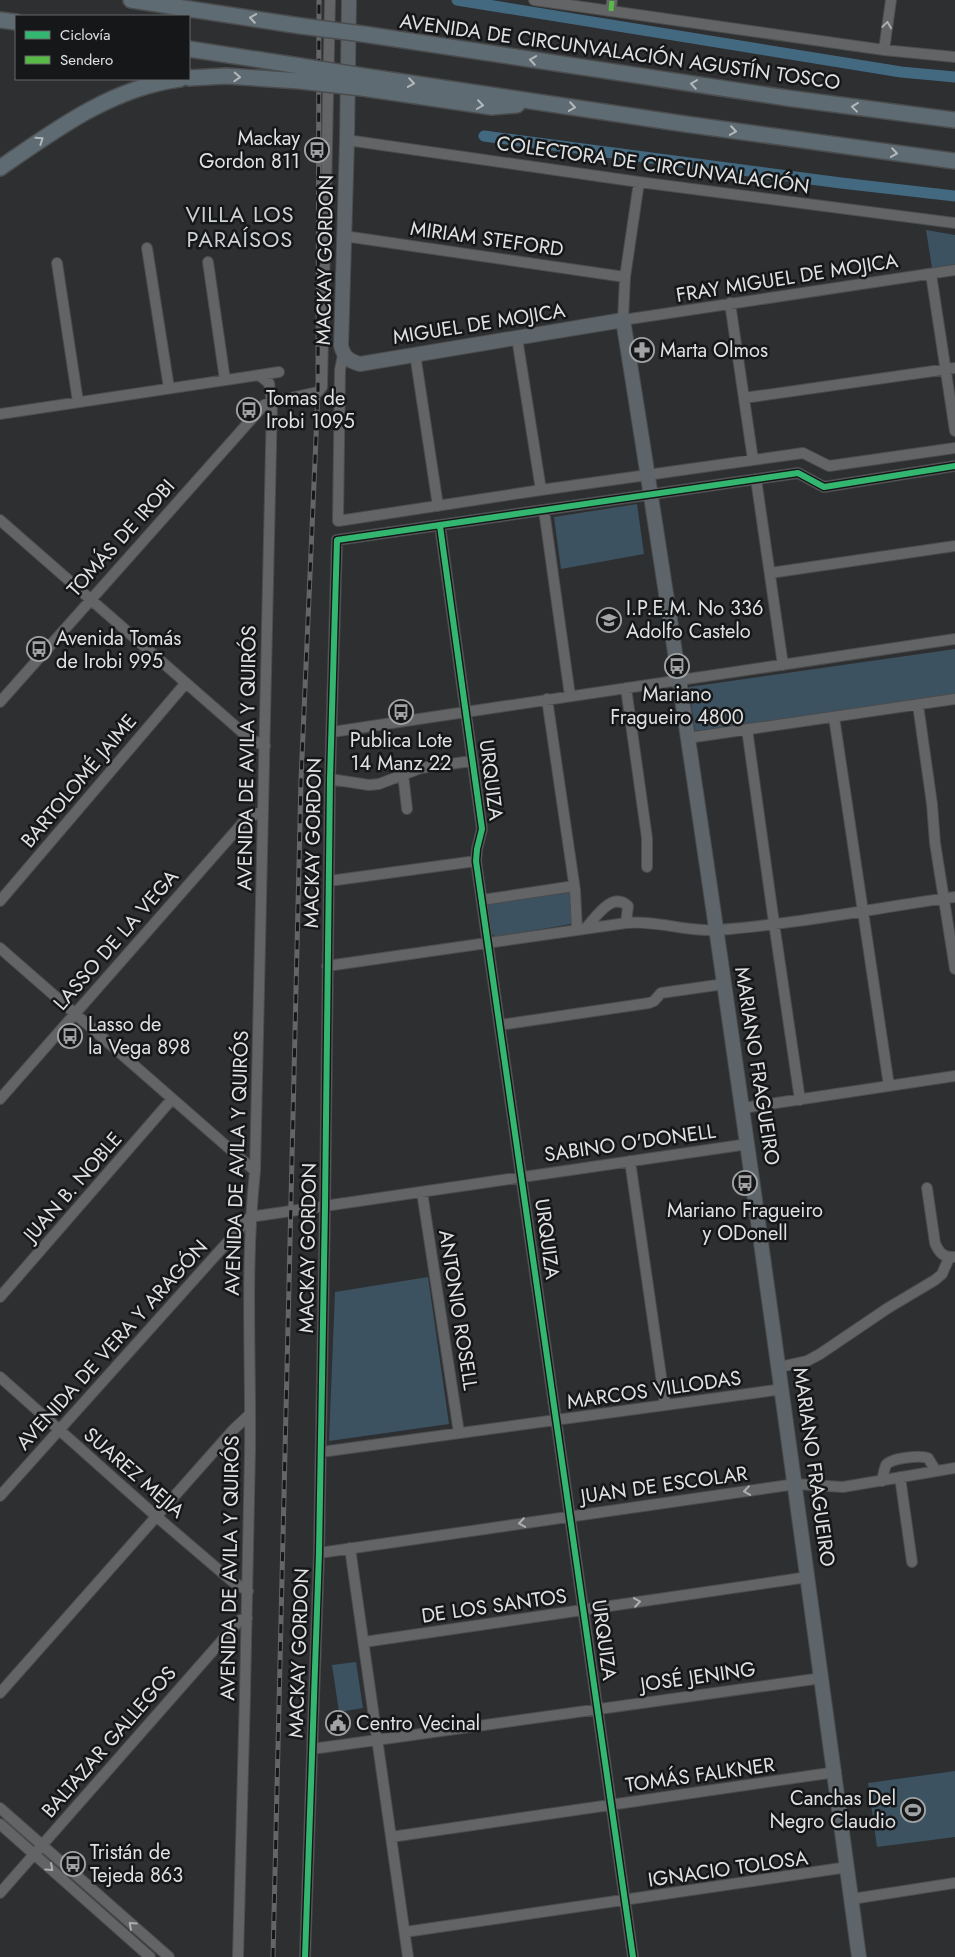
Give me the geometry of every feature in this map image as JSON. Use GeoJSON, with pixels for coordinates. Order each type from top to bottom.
{"type":"FeatureCollection","features":[{"type":"Feature","properties":{"kind":"highway","name":"AVENIDA DE CIRCUNVALACIÓN AGUSTÍN TOSCO"},"geometry":{"type":"LineString","coordinates":[[131,0],[787,98],[955,120]]}},
{"type":"Feature","properties":{"kind":"highway"},"geometry":{"type":"LineString","coordinates":[[0,20],[15,22]]}},
{"type":"Feature","properties":{"kind":"highway"},"geometry":{"type":"LineString","coordinates":[[190,49],[300,74],[547,103],[955,161]]}},
{"type":"Feature","properties":{"kind":"highway"},"geometry":{"type":"LineString","coordinates":[[190,78],[300,74]]}},
{"type":"Feature","properties":{"kind":"highway"},"geometry":{"type":"LineString","coordinates":[[0,168],[59,127],[100,104],[137,89],[176,80]]}},
{"type":"Feature","properties":{"kind":"main road","name":"MACKAY GORDON"},"geometry":{"type":"LineString","coordinates":[[342,362],[349,0]]}},
{"type":"Feature","properties":{"kind":"main road","name":"MIGUEL DE MOJICA"},"geometry":{"type":"LineString","coordinates":[[342,362],[350,361],[360,364],[623,320]]}},
{"type":"Feature","properties":{"kind":"main road","name":"MARIANO FRAGUEIRO"},"geometry":{"type":"LineString","coordinates":[[623,320],[652,494],[748,1144],[860,1957]]}},
{"type":"Feature","properties":{"kind":"street"},"geometry":{"type":"LineString","coordinates":[[272,402],[318,392],[322,387],[330,0]]}},
{"type":"Feature","properties":{"kind":"street"},"geometry":{"type":"LineString","coordinates":[[534,0],[611,5],[884,50],[955,57]]}},
{"type":"Feature","properties":{"kind":"street"},"geometry":{"type":"LineString","coordinates":[[884,50],[891,0]]}},
{"type":"Feature","properties":{"kind":"street","name":"COLECTORA DE CIRCUNVALACIÓN"},"geometry":{"type":"LineString","coordinates":[[347,140],[638,182],[955,223]]}},
{"type":"Feature","properties":{"kind":"street","name":"MARIANO FRAGUEIRO"},"geometry":{"type":"LineString","coordinates":[[623,320],[625,278],[638,182]]}},
{"type":"Feature","properties":{"kind":"street","name":"MIRIAM STEFORD"},"geometry":{"type":"LineString","coordinates":[[344,236],[625,278]]}},
{"type":"Feature","properties":{"kind":"street"},"geometry":{"type":"LineString","coordinates":[[147,248],[169,388]]}},
{"type":"Feature","properties":{"kind":"street"},"geometry":{"type":"LineString","coordinates":[[208,262],[225,380]]}},
{"type":"Feature","properties":{"kind":"street"},"geometry":{"type":"LineString","coordinates":[[57,263],[78,402]]}},
{"type":"Feature","properties":{"kind":"street","name":"FRAY MIGUEL DE MOJICA"},"geometry":{"type":"LineString","coordinates":[[623,320],[955,270]]}},
{"type":"Feature","properties":{"kind":"street"},"geometry":{"type":"LineString","coordinates":[[931,274],[950,368],[955,430]]}},
{"type":"Feature","properties":{"kind":"street"},"geometry":{"type":"LineString","coordinates":[[730,303],[753,460]]}},
{"type":"Feature","properties":{"kind":"street"},"geometry":{"type":"LineString","coordinates":[[516,338],[541,490]]}},
{"type":"Feature","properties":{"kind":"street"},"geometry":{"type":"LineString","coordinates":[[415,354],[438,506],[803,453],[829,466],[955,448]]}},
{"type":"Feature","properties":{"kind":"street"},"geometry":{"type":"LineString","coordinates":[[322,369],[342,362]]}},
{"type":"Feature","properties":{"kind":"street","name":"MACKAY GORDON"},"geometry":{"type":"LineString","coordinates":[[342,362],[338,521],[438,506]]}},
{"type":"Feature","properties":{"kind":"street"},"geometry":{"type":"LineString","coordinates":[[744,398],[950,368]]}},
{"type":"Feature","properties":{"kind":"street"},"geometry":{"type":"LineString","coordinates":[[0,414],[279,372]]}},
{"type":"Feature","properties":{"kind":"street","name":"AVENIDA DE AVILA Y QUIRÓS"},"geometry":{"type":"LineString","coordinates":[[238,1957],[248,1591],[250,1217],[256,1171],[272,402],[269,383],[259,375]]}},
{"type":"Feature","properties":{"kind":"street","name":"TOMÁS DE IROBI"},"geometry":{"type":"LineString","coordinates":[[0,702],[264,405],[272,402]]}},
{"type":"Feature","properties":{"kind":"street"},"geometry":{"type":"LineString","coordinates":[[440,526],[798,473],[824,487],[955,466]]}},
{"type":"Feature","properties":{"kind":"street"},"geometry":{"type":"LineString","coordinates":[[756,479],[783,665]]}},
{"type":"Feature","properties":{"kind":"street"},"geometry":{"type":"LineString","coordinates":[[544,510],[570,696]]}},
{"type":"Feature","properties":{"kind":"street"},"geometry":{"type":"LineString","coordinates":[[0,520],[185,684],[250,739],[265,746]]}},
{"type":"Feature","properties":{"kind":"street","name":"MACKAY GORDON"},"geometry":{"type":"LineString","coordinates":[[305,1957],[321,1452],[326,1206],[330,780],[337,540],[440,526]]}},
{"type":"Feature","properties":{"kind":"street","name":"URQUIZA"},"geometry":{"type":"LineString","coordinates":[[440,526],[482,829],[476,849],[476,861],[633,1957]]}},
{"type":"Feature","properties":{"kind":"street"},"geometry":{"type":"LineString","coordinates":[[770,573],[955,546]]}},
{"type":"Feature","properties":{"kind":"street"},"geometry":{"type":"LineString","coordinates":[[332,732],[955,639]]}},
{"type":"Feature","properties":{"kind":"street","name":"BARTOLOMÉ JAIME"},"geometry":{"type":"LineString","coordinates":[[0,901],[185,684]]}},
{"type":"Feature","properties":{"kind":"street"},"geometry":{"type":"LineString","coordinates":[[626,688],[647,838],[647,866]]}},
{"type":"Feature","properties":{"kind":"street"},"geometry":{"type":"LineString","coordinates":[[546,699],[582,929]]}},
{"type":"Feature","properties":{"kind":"street"},"geometry":{"type":"LineString","coordinates":[[688,738],[955,699]]}},
{"type":"Feature","properties":{"kind":"street"},"geometry":{"type":"LineString","coordinates":[[918,705],[955,969]]}},
{"type":"Feature","properties":{"kind":"street"},"geometry":{"type":"LineString","coordinates":[[834,717],[889,1086]]}},
{"type":"Feature","properties":{"kind":"street"},"geometry":{"type":"LineString","coordinates":[[747,729],[800,1100]]}},
{"type":"Feature","properties":{"kind":"street"},"geometry":{"type":"LineString","coordinates":[[330,780],[369,785],[379,784],[421,768],[472,761]]}},
{"type":"Feature","properties":{"kind":"street"},"geometry":{"type":"LineString","coordinates":[[403,774],[407,809]]}},
{"type":"Feature","properties":{"kind":"street","name":"LASSO DE LA VEGA"},"geometry":{"type":"LineString","coordinates":[[0,1099],[246,818],[263,812]]}},
{"type":"Feature","properties":{"kind":"street"},"geometry":{"type":"LineString","coordinates":[[329,880],[476,861]]}},
{"type":"Feature","properties":{"kind":"street"},"geometry":{"type":"LineString","coordinates":[[482,900],[574,886]]}},
{"type":"Feature","properties":{"kind":"street"},"geometry":{"type":"LineString","coordinates":[[327,966],[642,921],[695,929],[716,930],[863,911],[955,896]]}},
{"type":"Feature","properties":{"kind":"street"},"geometry":{"type":"LineString","coordinates":[[582,929],[609,903],[616,901],[624,902],[628,906],[626,923]]}},
{"type":"Feature","properties":{"kind":"street"},"geometry":{"type":"LineString","coordinates":[[0,948],[256,1171]]}},
{"type":"Feature","properties":{"kind":"street"},"geometry":{"type":"LineString","coordinates":[[500,1026],[649,1004],[661,993],[724,984]]}},
{"type":"Feature","properties":{"kind":"street"},"geometry":{"type":"LineString","coordinates":[[742,1108],[955,1076]]}},
{"type":"Feature","properties":{"kind":"street","name":"JUAN B. NOBLE"},"geometry":{"type":"LineString","coordinates":[[0,1297],[172,1099]]}},
{"type":"Feature","properties":{"kind":"street","name":"SABINO O'DONELL"},"geometry":{"type":"LineString","coordinates":[[250,1217],[748,1144]]}},
{"type":"Feature","properties":{"kind":"street"},"geometry":{"type":"LineString","coordinates":[[630,1161],[665,1404]]}},
{"type":"Feature","properties":{"kind":"street"},"geometry":{"type":"LineString","coordinates":[[780,1367],[807,1361],[820,1354],[942,1274],[952,1257],[938,1251],[935,1243],[927,1188]]}},
{"type":"Feature","properties":{"kind":"street","name":"ANTONIO ROSELL"},"geometry":{"type":"LineString","coordinates":[[422,1192],[459,1433]]}},
{"type":"Feature","properties":{"kind":"street","name":"AVENIDA DE VERA Y ARAGÓN"},"geometry":{"type":"LineString","coordinates":[[0,1496],[250,1217]]}},
{"type":"Feature","properties":{"kind":"street","name":"SUAREZ MEJIA"},"geometry":{"type":"LineString","coordinates":[[0,1377],[157,1517],[233,1582],[248,1591]]}},
{"type":"Feature","properties":{"kind":"street","name":"MARCOS VILLODAS"},"geometry":{"type":"LineString","coordinates":[[321,1452],[783,1389]]}},
{"type":"Feature","properties":{"kind":"street"},"geometry":{"type":"LineString","coordinates":[[0,1693],[233,1430],[250,1414]]}},
{"type":"Feature","properties":{"kind":"street"},"geometry":{"type":"LineString","coordinates":[[882,1481],[886,1466],[890,1461],[922,1456],[928,1458],[936,1471]]}},
{"type":"Feature","properties":{"kind":"street","name":"JUAN DE ESCOLAR"},"geometry":{"type":"LineString","coordinates":[[318,1553],[796,1484],[843,1487],[955,1468]]}},
{"type":"Feature","properties":{"kind":"street"},"geometry":{"type":"LineString","coordinates":[[900,1477],[912,1562]]}},
{"type":"Feature","properties":{"kind":"street"},"geometry":{"type":"LineString","coordinates":[[0,1489],[12,1482]]}},
{"type":"Feature","properties":{"kind":"street"},"geometry":{"type":"LineString","coordinates":[[350,1548],[408,1957]]}},
{"type":"Feature","properties":{"kind":"street","name":"DE LOS SANTOS"},"geometry":{"type":"LineString","coordinates":[[364,1642],[808,1577]]}},
{"type":"Feature","properties":{"kind":"street","name":"BALTAZAR GALLEGOS"},"geometry":{"type":"LineString","coordinates":[[0,1893],[240,1620],[247,1618]]}},
{"type":"Feature","properties":{"kind":"street","name":"JOSÉ JENING"},"geometry":{"type":"LineString","coordinates":[[312,1749],[822,1678]]}},
{"type":"Feature","properties":{"kind":"street","name":"TOMÁS FALKNER"},"geometry":{"type":"LineString","coordinates":[[391,1837],[836,1772]]}},
{"type":"Feature","properties":{"kind":"street"},"geometry":{"type":"LineString","coordinates":[[0,1808],[169,1957]]}},
{"type":"Feature","properties":{"kind":"street"},"geometry":{"type":"LineString","coordinates":[[0,1824],[150,1957]]}},
{"type":"Feature","properties":{"kind":"street","name":"IGNACIO TOLOSA"},"geometry":{"type":"LineString","coordinates":[[405,1932],[848,1867]]}},
{"type":"Feature","properties":{"kind":"street"},"geometry":{"type":"LineString","coordinates":[[852,1899],[955,1884]]}},
{"type":"Feature","properties":{"kind":"shaded area"},"geometry":{"type":"Polygon","coordinates":[[[926,230],[955,235],[955,264],[932,268],[926,230]]]}},
{"type":"Feature","properties":{"kind":"shaded area"},"geometry":{"type":"Polygon","coordinates":[[[637,504],[644,554],[561,569],[554,517],[637,504]]]}},
{"type":"Feature","properties":{"kind":"shaded area"},"geometry":{"type":"Polygon","coordinates":[[[955,649],[955,695],[695,731],[689,687],[955,649]]]}},
{"type":"Feature","properties":{"kind":"shaded area"},"geometry":{"type":"Polygon","coordinates":[[[571,892],[571,924],[496,937],[490,932],[486,904],[571,892]]]}},
{"type":"Feature","properties":{"kind":"shaded area"},"geometry":{"type":"Polygon","coordinates":[[[428,1277],[449,1424],[329,1441],[335,1292],[428,1277]]]}},
{"type":"Feature","properties":{"kind":"shaded area"},"geometry":{"type":"Polygon","coordinates":[[[356,1662],[363,1708],[339,1712],[332,1665],[356,1662]]]}},
{"type":"Feature","properties":{"kind":"shaded area","name":"Canchas Del Negro Claudio"},"geometry":{"type":"Polygon","coordinates":[[[955,1771],[955,1837],[877,1847],[868,1783],[955,1771]]]}},
{"type":"Feature","properties":{"kind":"waterway"},"geometry":{"type":"LineString","coordinates":[[457,0],[901,72],[955,77]]}},
{"type":"Feature","properties":{"kind":"waterway"},"geometry":{"type":"LineString","coordinates":[[484,136],[841,183],[955,196]]}},
{"type":"Feature","properties":{"kind":"railway"},"geometry":{"type":"LineString","coordinates":[[273,1957],[301,780],[318,392],[319,0]]}},
{"type":"Feature","properties":{"kind":"marked path"},"geometry":{"type":"LineString","coordinates":[[611,11],[612,0]]}},
{"type":"Feature","properties":{"kind":"cycle path"},"geometry":{"type":"LineString","coordinates":[[305,1957],[319,1553],[330,779],[337,540],[798,473],[824,487],[955,466]]}},
{"type":"Feature","properties":{"kind":"cycle path"},"geometry":{"type":"LineString","coordinates":[[440,526],[482,829],[476,861],[633,1957]]}},
{"type":"Feature","properties":{"kind":"place","name":"Mackay Gordon 811"},"geometry":{"type":"Point","coordinates":[317,150]}},
{"type":"Feature","properties":{"kind":"place","name":"Marta Olmos"},"geometry":{"type":"Point","coordinates":[642,350]}},
{"type":"Feature","properties":{"kind":"place","name":"Tomas de Irobi 1095"},"geometry":{"type":"Point","coordinates":[249,410]}},
{"type":"Feature","properties":{"kind":"place","name":"I.P.E.M. No 336 Adolfo Castelo"},"geometry":{"type":"Point","coordinates":[609,620]}},
{"type":"Feature","properties":{"kind":"place","name":"Avenida Tomás de Irobi 995"},"geometry":{"type":"Point","coordinates":[39,649]}},
{"type":"Feature","properties":{"kind":"place","name":"Mariano Fragueiro 4800"},"geometry":{"type":"Point","coordinates":[677,666]}},
{"type":"Feature","properties":{"kind":"place","name":"Publica Lote 14 Manz 22"},"geometry":{"type":"Point","coordinates":[401,712]}},
{"type":"Feature","properties":{"kind":"place","name":"Lasso de la Vega 898"},"geometry":{"type":"Point","coordinates":[70,1036]}},
{"type":"Feature","properties":{"kind":"place","name":"Mariano Fragueiro y ODonell"},"geometry":{"type":"Point","coordinates":[745,1183]}},
{"type":"Feature","properties":{"kind":"place","name":"Centro Vecinal"},"geometry":{"type":"Point","coordinates":[338,1723]}},
{"type":"Feature","properties":{"kind":"place","name":"Canchas Del Negro Claudio"},"geometry":{"type":"Point","coordinates":[913,1810]}},
{"type":"Feature","properties":{"kind":"place","name":"Tristán de Tejeda 863"},"geometry":{"type":"Point","coordinates":[73,1864]}},
{"type":"Feature","properties":{"kind":"district","name":"VILLA LOS PARAÍSOS"},"geometry":{"type":"Point","coordinates":[240,226]}}]}
